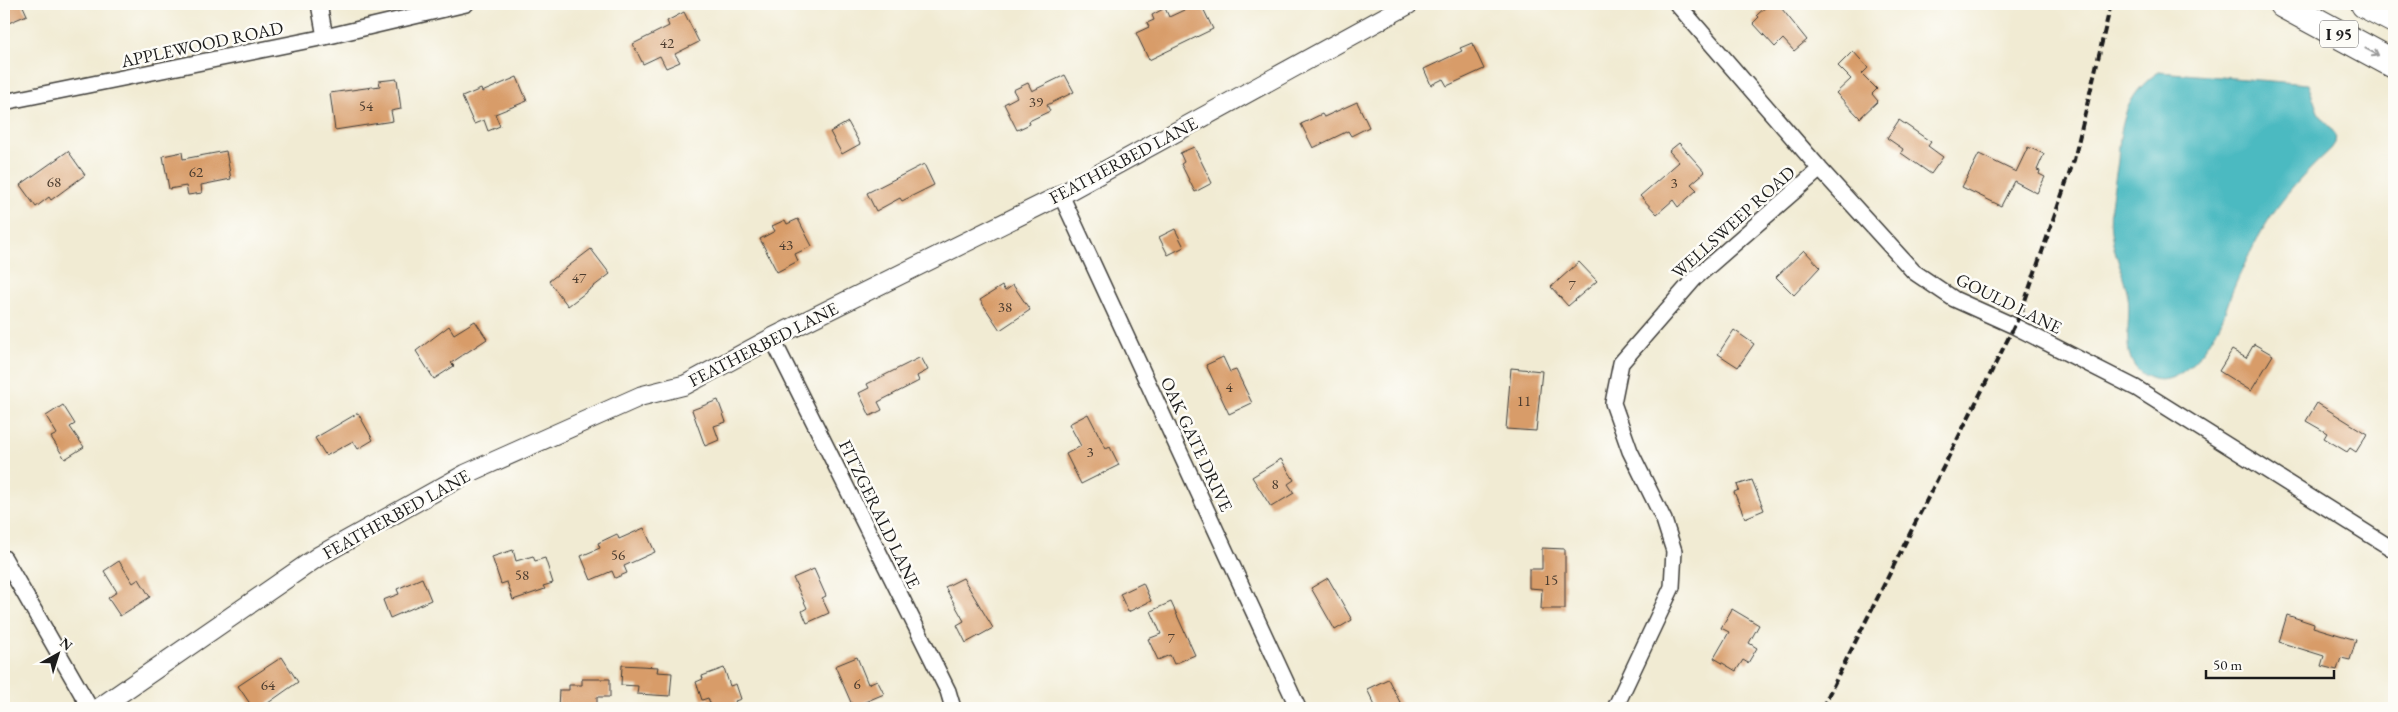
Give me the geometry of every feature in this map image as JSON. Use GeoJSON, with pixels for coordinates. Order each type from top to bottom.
{"type":"FeatureCollection","features":[{"type":"Feature","properties":{"kind":"highway","name":"I 95"},"geometry":{"type":"LineString","coordinates":[[2283,4],[2394,64]]}},
{"type":"Feature","properties":{"kind":"highway","name":"I 95"},"geometry":{"type":"LineString","coordinates":[[2365,4],[2394,19]]}},
{"type":"Feature","properties":{"kind":"street"},"geometry":{"type":"LineString","coordinates":[[319,4],[325,37]]}},
{"type":"Feature","properties":{"kind":"street","name":"APPLEWOOD ROAD"},"geometry":{"type":"LineString","coordinates":[[4,102],[325,37],[466,4]]}},
{"type":"Feature","properties":{"kind":"street","name":"FEATHERBED LANE"},"geometry":{"type":"LineString","coordinates":[[99,708],[319,556],[466,474],[641,396],[685,386],[772,338],[1061,195],[1410,4]]}},
{"type":"Feature","properties":{"kind":"street","name":"GOULD LANE"},"geometry":{"type":"LineString","coordinates":[[1677,4],[1820,169],[1914,272],[1946,293],[2136,388],[2394,550]]}},
{"type":"Feature","properties":{"kind":"street","name":"WELLSWEEP ROAD"},"geometry":{"type":"LineString","coordinates":[[1615,708],[1672,587],[1674,551],[1664,520],[1630,450],[1613,403],[1621,363],[1694,279],[1820,169]]}},
{"type":"Feature","properties":{"kind":"street","name":"OAK GATE DRIVE"},"geometry":{"type":"LineString","coordinates":[[1061,195],[1298,708]]}},
{"type":"Feature","properties":{"kind":"street","name":"FITZGERALD LANE"},"geometry":{"type":"LineString","coordinates":[[772,338],[948,691],[953,708]]}},
{"type":"Feature","properties":{"kind":"street"},"geometry":{"type":"LineString","coordinates":[[4,558],[90,708]]}},
{"type":"Feature","properties":{"kind":"water"},"geometry":{"type":"Polygon","coordinates":[[[2159,72],[2308,84],[2318,112],[2336,135],[2335,143],[2331,149],[2294,186],[2263,229],[2234,288],[2221,322],[2200,355],[2179,374],[2168,379],[2156,380],[2144,375],[2131,360],[2128,339],[2128,297],[2114,248],[2110,214],[2124,118],[2129,105],[2138,91],[2150,78],[2159,72]]]}},
{"type":"Feature","properties":{"kind":"building"},"geometry":{"type":"Polygon","coordinates":[[[4,4],[22,4],[27,15],[4,25],[4,4]]]}},
{"type":"Feature","properties":{"kind":"building"},"geometry":{"type":"Polygon","coordinates":[[[1197,4],[1201,4],[1213,29],[1149,60],[1136,33],[1149,27],[1147,23],[1154,20],[1152,15],[1165,8],[1169,17],[1197,4]]]}},
{"type":"Feature","properties":{"kind":"building"},"geometry":{"type":"Polygon","coordinates":[[[1769,4],[1778,4],[1807,40],[1794,51],[1783,39],[1775,47],[1753,23],[1759,17],[1757,15],[1769,4]]]}},
{"type":"Feature","properties":{"kind":"building"},"geometry":{"type":"Polygon","coordinates":[[[684,12],[699,42],[675,54],[680,62],[666,68],[660,56],[643,64],[633,44],[669,26],[667,21],[684,12]]]}},
{"type":"Feature","properties":{"kind":"building"},"geometry":{"type":"Polygon","coordinates":[[[1472,43],[1484,69],[1447,86],[1443,79],[1431,85],[1424,69],[1462,51],[1460,48],[1472,43]]]}},
{"type":"Feature","properties":{"kind":"building"},"geometry":{"type":"Polygon","coordinates":[[[1853,51],[1868,68],[1862,74],[1877,89],[1872,94],[1878,101],[1860,118],[1836,93],[1851,79],[1838,66],[1853,51]]]}},
{"type":"Feature","properties":{"kind":"building"},"geometry":{"type":"Polygon","coordinates":[[[1065,75],[1074,92],[1047,105],[1050,111],[1029,121],[1030,124],[1017,130],[1004,104],[1017,97],[1013,90],[1028,83],[1032,91],[1065,75]]]}},
{"type":"Feature","properties":{"kind":"building"},"geometry":{"type":"Polygon","coordinates":[[[517,77],[527,101],[495,114],[500,126],[488,131],[484,120],[474,124],[462,97],[481,89],[482,92],[517,77]]]}},
{"type":"Feature","properties":{"kind":"building"},"geometry":{"type":"Polygon","coordinates":[[[397,79],[401,109],[391,111],[393,121],[335,130],[330,93],[380,86],[379,81],[397,79]]]}},
{"type":"Feature","properties":{"kind":"building"},"geometry":{"type":"Polygon","coordinates":[[[1357,102],[1369,127],[1351,136],[1348,131],[1313,148],[1301,124],[1322,114],[1324,117],[1357,102]]]}},
{"type":"Feature","properties":{"kind":"building"},"geometry":{"type":"Polygon","coordinates":[[[1899,120],[1931,142],[1928,146],[1943,157],[1931,174],[1901,153],[1903,149],[1887,138],[1899,120]]]}},
{"type":"Feature","properties":{"kind":"building"},"geometry":{"type":"Polygon","coordinates":[[[848,122],[860,144],[842,154],[830,132],[848,122]]]}},
{"type":"Feature","properties":{"kind":"building"},"geometry":{"type":"Polygon","coordinates":[[[1679,143],[1705,172],[1691,184],[1697,190],[1678,207],[1673,200],[1657,214],[1640,196],[1679,162],[1669,151],[1679,143]]]}},
{"type":"Feature","properties":{"kind":"building"},"geometry":{"type":"Polygon","coordinates":[[[1194,147],[1212,183],[1195,192],[1181,164],[1184,162],[1180,153],[1194,147]]]}},
{"type":"Feature","properties":{"kind":"building"},"geometry":{"type":"Polygon","coordinates":[[[2028,147],[2044,154],[2037,170],[2040,171],[2039,174],[2045,177],[2037,193],[2014,181],[2001,206],[1962,187],[1979,154],[2016,172],[2028,147]]]}},
{"type":"Feature","properties":{"kind":"building"},"geometry":{"type":"Polygon","coordinates":[[[68,151],[85,175],[51,200],[49,197],[36,207],[20,185],[68,151]]]}},
{"type":"Feature","properties":{"kind":"building"},"geometry":{"type":"Polygon","coordinates":[[[226,151],[231,179],[201,185],[202,193],[188,195],[186,186],[169,189],[163,156],[182,152],[183,159],[226,151]]]}},
{"type":"Feature","properties":{"kind":"building"},"geometry":{"type":"Polygon","coordinates":[[[924,164],[934,185],[902,201],[900,198],[876,211],[867,193],[924,164]]]}},
{"type":"Feature","properties":{"kind":"building"},"geometry":{"type":"Polygon","coordinates":[[[798,219],[812,246],[795,254],[798,261],[777,272],[760,239],[775,231],[772,226],[785,220],[787,224],[798,219]]]}},
{"type":"Feature","properties":{"kind":"building"},"geometry":{"type":"Polygon","coordinates":[[[1175,229],[1184,247],[1168,255],[1159,237],[1175,229]]]}},
{"type":"Feature","properties":{"kind":"building"},"geometry":{"type":"Polygon","coordinates":[[[591,249],[610,274],[568,306],[549,281],[591,249]]]}},
{"type":"Feature","properties":{"kind":"building"},"geometry":{"type":"Polygon","coordinates":[[[1804,250],[1820,267],[1794,295],[1776,277],[1804,250]]]}},
{"type":"Feature","properties":{"kind":"building"},"geometry":{"type":"Polygon","coordinates":[[[1579,262],[1597,281],[1568,306],[1551,287],[1579,262]]]}},
{"type":"Feature","properties":{"kind":"building"},"geometry":{"type":"Polygon","coordinates":[[[1013,285],[1030,310],[1000,330],[980,300],[1002,286],[1005,291],[1013,285]]]}},
{"type":"Feature","properties":{"kind":"building"},"geometry":{"type":"Polygon","coordinates":[[[475,321],[487,339],[451,363],[454,366],[434,379],[416,351],[449,326],[454,334],[475,321]]]}},
{"type":"Feature","properties":{"kind":"building"},"geometry":{"type":"Polygon","coordinates":[[[1734,330],[1754,344],[1738,367],[1718,354],[1734,330]]]}},
{"type":"Feature","properties":{"kind":"building"},"geometry":{"type":"Polygon","coordinates":[[[2254,344],[2273,355],[2251,391],[2219,371],[2232,350],[2246,358],[2254,344]]]}},
{"type":"Feature","properties":{"kind":"building"},"geometry":{"type":"Polygon","coordinates":[[[921,357],[928,370],[917,376],[919,381],[878,402],[882,410],[870,416],[859,393],[869,388],[867,384],[921,357]]]}},
{"type":"Feature","properties":{"kind":"building"},"geometry":{"type":"Polygon","coordinates":[[[1223,357],[1230,372],[1236,370],[1252,403],[1229,414],[1206,365],[1223,357]]]}},
{"type":"Feature","properties":{"kind":"building"},"geometry":{"type":"Polygon","coordinates":[[[1511,368],[1542,371],[1536,431],[1506,429],[1511,368]]]}},
{"type":"Feature","properties":{"kind":"building"},"geometry":{"type":"Polygon","coordinates":[[[718,400],[726,422],[714,426],[719,440],[705,446],[692,410],[718,400]]]}},
{"type":"Feature","properties":{"kind":"building"},"geometry":{"type":"Polygon","coordinates":[[[2317,403],[2367,434],[2356,452],[2350,448],[2347,452],[2324,438],[2327,433],[2306,421],[2317,403]]]}},
{"type":"Feature","properties":{"kind":"building"},"geometry":{"type":"Polygon","coordinates":[[[63,405],[75,424],[70,427],[84,447],[65,459],[51,437],[57,434],[46,416],[63,405]]]}},
{"type":"Feature","properties":{"kind":"building"},"geometry":{"type":"Polygon","coordinates":[[[358,413],[373,440],[358,449],[353,441],[326,456],[315,438],[358,413]]]}},
{"type":"Feature","properties":{"kind":"building"},"geometry":{"type":"Polygon","coordinates":[[[1088,414],[1106,449],[1110,447],[1119,465],[1081,484],[1066,454],[1081,446],[1069,424],[1088,414]]]}},
{"type":"Feature","properties":{"kind":"building"},"geometry":{"type":"Polygon","coordinates":[[[1281,459],[1294,480],[1288,484],[1294,493],[1271,507],[1252,477],[1281,459]]]}},
{"type":"Feature","properties":{"kind":"building"},"geometry":{"type":"Polygon","coordinates":[[[1752,480],[1764,510],[1745,518],[1734,492],[1739,490],[1737,485],[1752,480]]]}},
{"type":"Feature","properties":{"kind":"building"},"geometry":{"type":"Polygon","coordinates":[[[644,528],[655,552],[624,566],[627,573],[615,578],[612,571],[591,580],[581,556],[600,548],[598,543],[617,534],[619,539],[644,528]]]}},
{"type":"Feature","properties":{"kind":"building"},"geometry":{"type":"Polygon","coordinates":[[[1542,548],[1565,549],[1565,609],[1541,609],[1542,589],[1529,588],[1529,569],[1542,569],[1542,548]]]}},
{"type":"Feature","properties":{"kind":"building"},"geometry":{"type":"Polygon","coordinates":[[[513,550],[516,561],[533,556],[535,561],[545,558],[553,583],[543,586],[545,589],[513,600],[507,582],[501,584],[492,557],[513,550]]]}},
{"type":"Feature","properties":{"kind":"building"},"geometry":{"type":"Polygon","coordinates":[[[119,561],[133,583],[139,579],[150,597],[120,616],[108,598],[117,592],[104,571],[119,561]]]}},
{"type":"Feature","properties":{"kind":"building"},"geometry":{"type":"Polygon","coordinates":[[[814,569],[826,596],[822,598],[829,613],[807,623],[802,611],[807,608],[793,578],[814,569]]]}},
{"type":"Feature","properties":{"kind":"building"},"geometry":{"type":"Polygon","coordinates":[[[422,578],[431,600],[390,618],[383,600],[399,594],[397,589],[422,578]]]}},
{"type":"Feature","properties":{"kind":"building"},"geometry":{"type":"Polygon","coordinates":[[[963,578],[993,628],[966,643],[957,625],[964,621],[945,587],[963,578]]]}},
{"type":"Feature","properties":{"kind":"building"},"geometry":{"type":"Polygon","coordinates":[[[1328,578],[1352,620],[1335,630],[1311,588],[1328,578]]]}},
{"type":"Feature","properties":{"kind":"building"},"geometry":{"type":"Polygon","coordinates":[[[1143,583],[1151,601],[1128,612],[1120,594],[1143,583]]]}},
{"type":"Feature","properties":{"kind":"building"},"geometry":{"type":"Polygon","coordinates":[[[1171,602],[1195,655],[1174,664],[1170,655],[1158,660],[1148,639],[1161,634],[1151,611],[1171,602]]]}},
{"type":"Feature","properties":{"kind":"building"},"geometry":{"type":"Polygon","coordinates":[[[1732,609],[1759,625],[1749,643],[1757,648],[1748,663],[1743,660],[1736,671],[1714,658],[1729,632],[1721,628],[1732,609]]]}},
{"type":"Feature","properties":{"kind":"building"},"geometry":{"type":"Polygon","coordinates":[[[2287,615],[2314,624],[2313,627],[2356,640],[2350,660],[2341,658],[2337,670],[2321,666],[2324,656],[2279,642],[2287,615]]]}},
{"type":"Feature","properties":{"kind":"building"},"geometry":{"type":"Polygon","coordinates":[[[282,657],[298,682],[261,708],[253,708],[238,686],[282,657]]]}},
{"type":"Feature","properties":{"kind":"building"},"geometry":{"type":"Polygon","coordinates":[[[857,657],[868,684],[877,680],[884,694],[853,707],[835,666],[857,657]]]}},
{"type":"Feature","properties":{"kind":"building"},"geometry":{"type":"Polygon","coordinates":[[[622,665],[658,667],[657,672],[672,673],[670,696],[637,694],[638,686],[621,685],[622,665]]]}},
{"type":"Feature","properties":{"kind":"building"},"geometry":{"type":"Polygon","coordinates":[[[724,668],[730,686],[736,684],[741,699],[735,701],[738,708],[712,708],[708,698],[702,700],[696,682],[703,679],[702,676],[724,668]]]}},
{"type":"Feature","properties":{"kind":"building"},"geometry":{"type":"Polygon","coordinates":[[[582,679],[610,679],[610,697],[597,697],[597,708],[558,707],[559,690],[569,690],[569,685],[582,685],[582,679]]]}},
{"type":"Feature","properties":{"kind":"building"},"geometry":{"type":"Polygon","coordinates":[[[1388,679],[1403,708],[1376,708],[1367,689],[1388,679]]]}},
{"type":"Feature","properties":{"kind":"railway"},"geometry":{"type":"LineString","coordinates":[[1822,708],[2020,315],[2074,160],[2111,4]]}}]}
